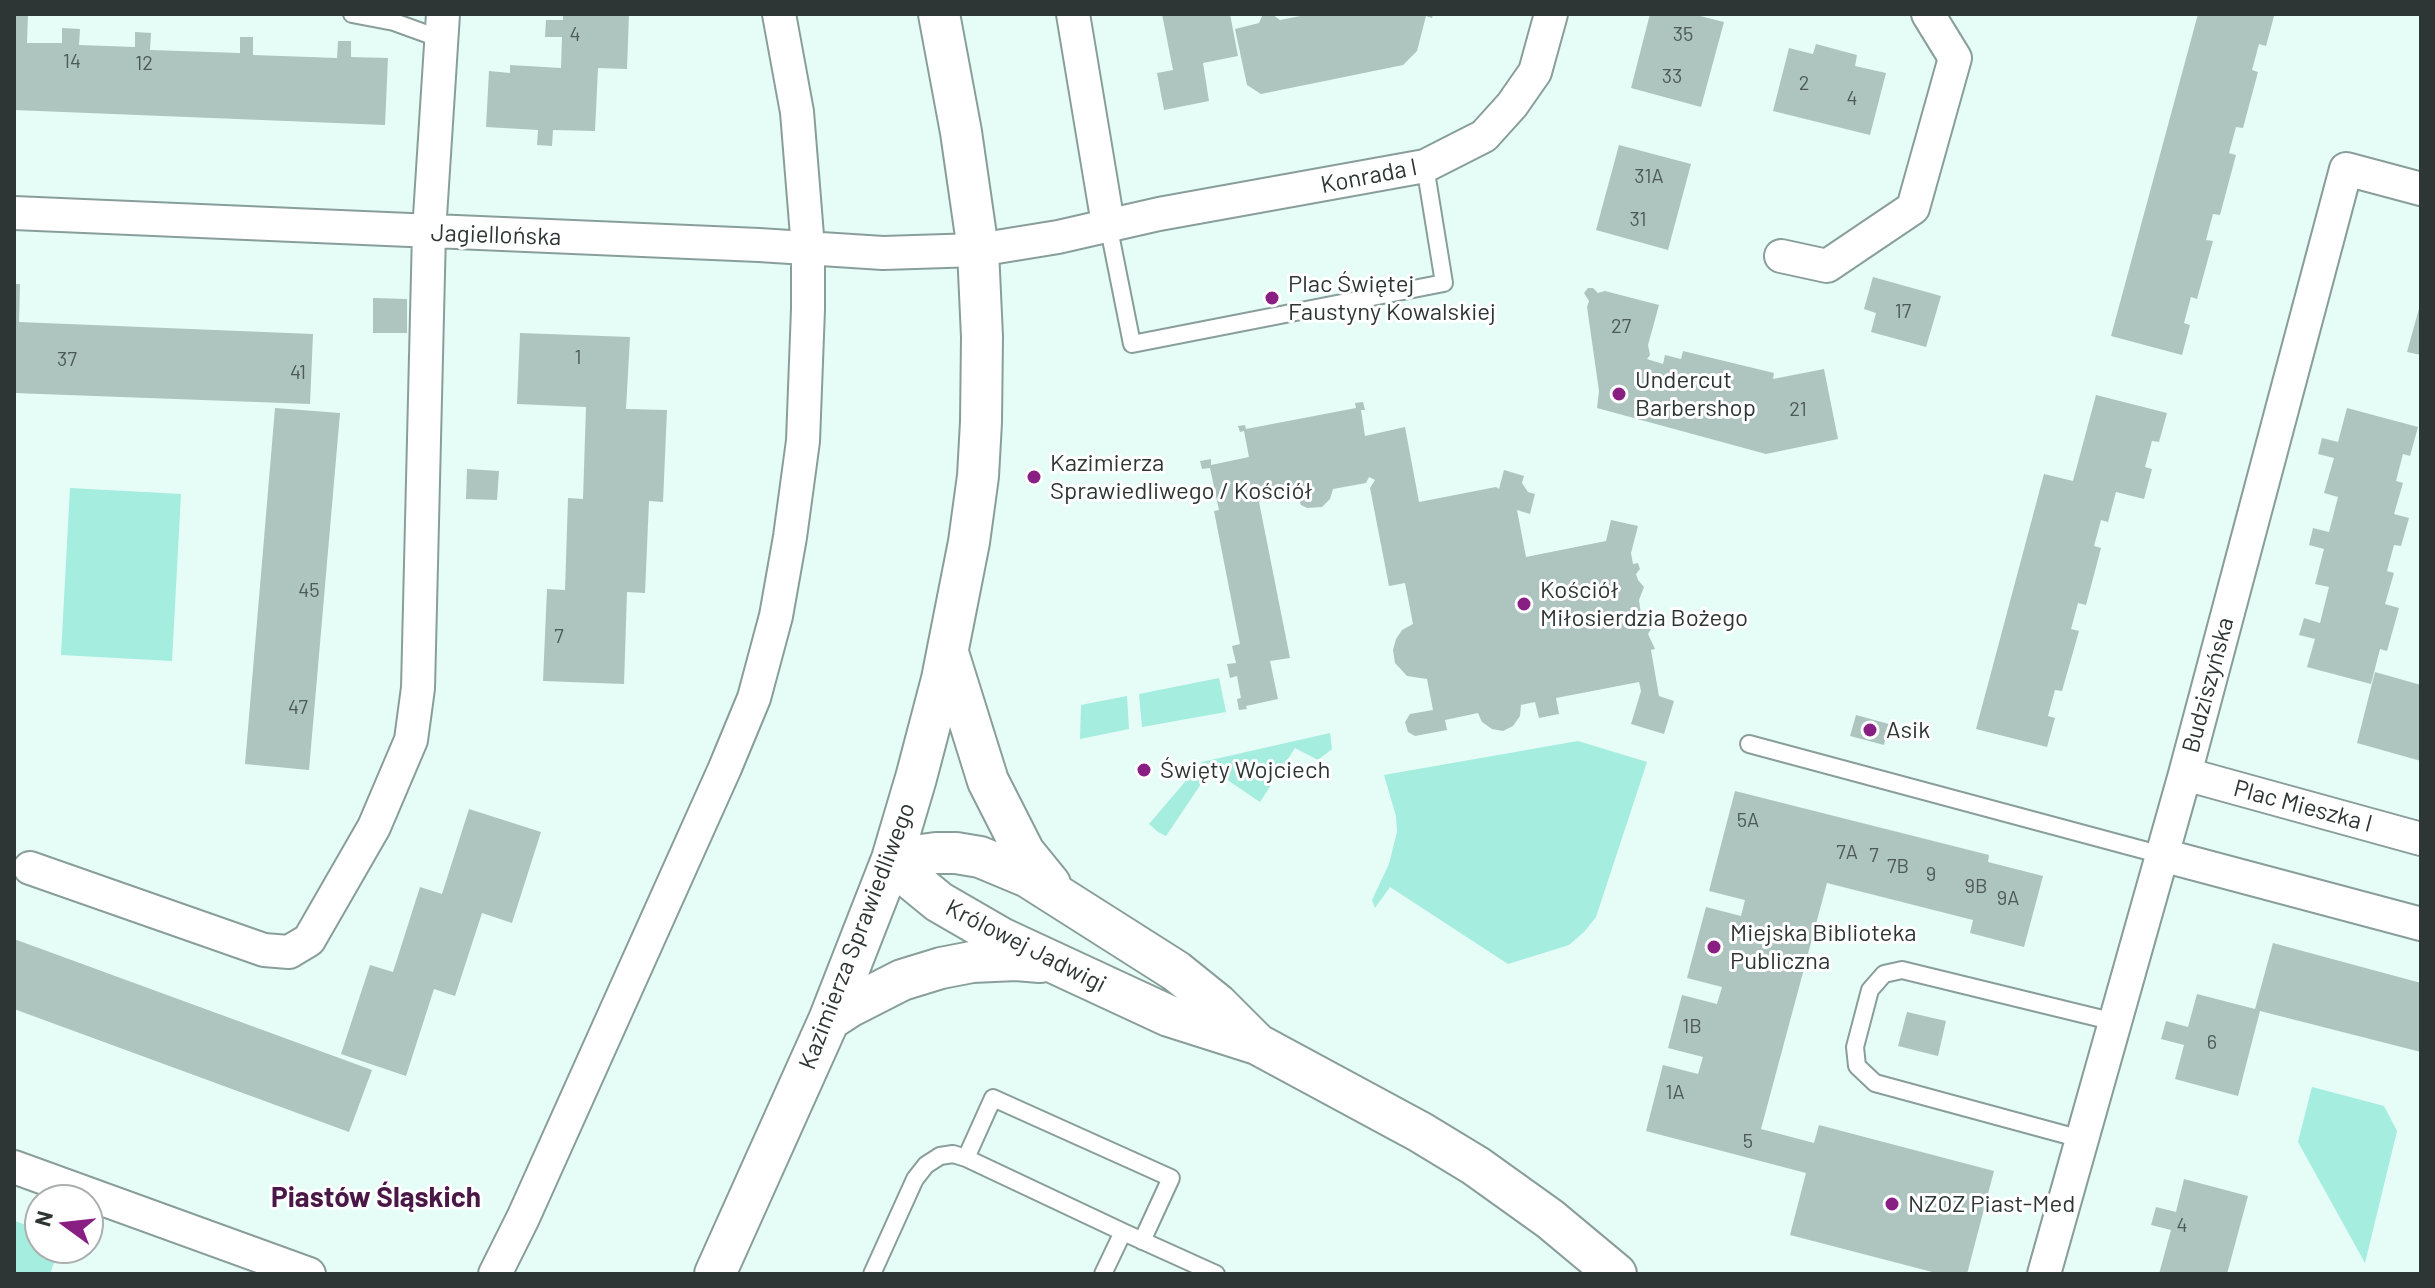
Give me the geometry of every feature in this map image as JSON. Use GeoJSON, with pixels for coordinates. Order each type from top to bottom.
{"type":"FeatureCollection","features":[{"type":"Feature","properties":{"kind":"street"},"geometry":{"type":"LineString","coordinates":[[495,1274],[671,889],[754,698],[776,616],[801,455],[808,309],[808,248],[797,112],[779,14]]}},
{"type":"Feature","properties":{"kind":"street","name":"Kazimierza Sprawiedliwego"},"geometry":{"type":"LineString","coordinates":[[715,1274],[829,1020],[892,859],[948,652],[969,542],[981,422],[982,337],[978,250],[961,132],[939,14]]}},
{"type":"Feature","properties":{"kind":"street"},"geometry":{"type":"LineString","coordinates":[[1073,14],[1108,224]]}},
{"type":"Feature","properties":{"kind":"street","name":"Konrada I"},"geometry":{"type":"LineString","coordinates":[[978,250],[1425,166],[1484,136],[1512,105],[1535,72],[1551,14]]}},
{"type":"Feature","properties":{"kind":"street"},"geometry":{"type":"LineString","coordinates":[[1781,256],[1827,266],[1913,208],[1955,58],[1928,14]]}},
{"type":"Feature","properties":{"kind":"street"},"geometry":{"type":"LineString","coordinates":[[30,868],[264,950],[289,952],[309,940],[374,827],[411,740],[418,688],[429,232],[442,27]]}},
{"type":"Feature","properties":{"kind":"street","name":"Budziszyńska"},"geometry":{"type":"LineString","coordinates":[[2044,1274],[2185,774],[2346,169],[2421,189]]}},
{"type":"Feature","properties":{"kind":"street","name":"Jagiellońska"},"geometry":{"type":"LineString","coordinates":[[14,213],[883,253],[978,250]]}},
{"type":"Feature","properties":{"kind":"street"},"geometry":{"type":"LineString","coordinates":[[948,652],[984,769],[1006,821],[1031,863],[1060,896]]}},
{"type":"Feature","properties":{"kind":"street","name":"Plac Mieszka I"},"geometry":{"type":"LineString","coordinates":[[2185,774],[2421,839]]}},
{"type":"Feature","properties":{"kind":"street","name":"Królowej Jadwigi"},"geometry":{"type":"LineString","coordinates":[[892,859],[936,853],[980,857],[1018,872],[1060,896],[1204,992],[1257,1044]]}},
{"type":"Feature","properties":{"kind":"street"},"geometry":{"type":"LineString","coordinates":[[2162,855],[2421,924]]}},
{"type":"Feature","properties":{"kind":"street","name":"Królowej Jadwigi"},"geometry":{"type":"LineString","coordinates":[[892,859],[939,902],[1003,939],[1169,1016],[1257,1044],[1420,1132],[1476,1166],[1550,1219],[1616,1274]]}},
{"type":"Feature","properties":{"kind":"street"},"geometry":{"type":"LineString","coordinates":[[829,1020],[902,980],[941,968],[972,962],[1055,964]]}},
{"type":"Feature","properties":{"kind":"street"},"geometry":{"type":"LineString","coordinates":[[14,1167],[309,1274]]}},
{"type":"Feature","properties":{"kind":"lane"},"geometry":{"type":"LineString","coordinates":[[352,14],[442,27]]}},
{"type":"Feature","properties":{"kind":"lane"},"geometry":{"type":"LineString","coordinates":[[1108,224],[1132,344],[1444,283],[1425,166]]}},
{"type":"Feature","properties":{"kind":"lane"},"geometry":{"type":"LineString","coordinates":[[1749,744],[2162,855]]}},
{"type":"Feature","properties":{"kind":"lane"},"geometry":{"type":"LineString","coordinates":[[2081,1139],[1875,1083],[1857,1066],[1855,1047],[1870,990],[1884,974],[1902,970],[2115,1022]]}},
{"type":"Feature","properties":{"kind":"lane"},"geometry":{"type":"LineString","coordinates":[[966,1158],[993,1098],[1171,1178],[1142,1241]]}},
{"type":"Feature","properties":{"kind":"lane"},"geometry":{"type":"LineString","coordinates":[[872,1274],[915,1179],[940,1156],[953,1154],[1216,1274]]}},
{"type":"Feature","properties":{"kind":"lane"},"geometry":{"type":"LineString","coordinates":[[1103,1274],[1123,1232]]}},
{"type":"Feature","properties":{"kind":"green space"},"geometry":{"type":"Polygon","coordinates":[[[70,488],[181,494],[172,661],[61,655],[70,488]]]}},
{"type":"Feature","properties":{"kind":"green space"},"geometry":{"type":"Polygon","coordinates":[[[1219,678],[1226,712],[1142,727],[1139,694],[1219,678]]]}},
{"type":"Feature","properties":{"kind":"green space"},"geometry":{"type":"Polygon","coordinates":[[[1127,696],[1129,729],[1080,739],[1081,705],[1127,696]]]}},
{"type":"Feature","properties":{"kind":"green space"},"geometry":{"type":"Polygon","coordinates":[[[1330,733],[1332,749],[1318,760],[1295,748],[1260,802],[1211,769],[1166,836],[1149,824],[1202,762],[1330,733]]]}},
{"type":"Feature","properties":{"kind":"green space"},"geometry":{"type":"Polygon","coordinates":[[[1578,741],[1647,762],[1596,917],[1569,945],[1508,964],[1390,887],[1375,908],[1372,900],[1389,864],[1397,832],[1396,816],[1384,775],[1578,741]]]}},
{"type":"Feature","properties":{"kind":"green space"},"geometry":{"type":"Polygon","coordinates":[[[2312,1087],[2384,1106],[2397,1131],[2365,1263],[2298,1142],[2312,1087]]]}},
{"type":"Feature","properties":{"kind":"green space"},"geometry":{"type":"Polygon","coordinates":[[[14,1221],[24,1224],[24,1264],[53,1264],[50,1274],[14,1274],[14,1221]]]}},
{"type":"Feature","properties":{"kind":"building"},"geometry":{"type":"Polygon","coordinates":[[[14,14],[28,14],[27,43],[62,43],[62,28],[80,29],[79,45],[135,47],[135,32],[151,33],[150,50],[240,53],[240,37],[253,37],[253,55],[337,58],[338,41],[351,41],[351,57],[388,58],[385,125],[14,110],[14,14]]]}},
{"type":"Feature","properties":{"kind":"building"},"geometry":{"type":"Polygon","coordinates":[[[563,14],[629,14],[627,69],[598,68],[595,131],[553,130],[552,146],[537,145],[538,130],[486,127],[489,71],[510,73],[510,65],[561,68],[562,37],[545,37],[546,20],[563,20],[563,14]]]}},
{"type":"Feature","properties":{"kind":"building"},"geometry":{"type":"Polygon","coordinates":[[[1162,14],[1230,14],[1238,56],[1203,63],[1209,101],[1164,110],[1157,73],[1173,70],[1162,14]]]}},
{"type":"Feature","properties":{"kind":"building"},"geometry":{"type":"Polygon","coordinates":[[[1263,14],[1272,14],[1280,20],[1311,14],[1433,14],[1432,18],[1426,16],[1417,51],[1403,65],[1261,94],[1247,85],[1235,29],[1259,23],[1263,14]]]}},
{"type":"Feature","properties":{"kind":"building"},"geometry":{"type":"Polygon","coordinates":[[[1650,14],[1692,14],[1724,22],[1701,107],[1631,88],[1650,14]]]}},
{"type":"Feature","properties":{"kind":"building"},"geometry":{"type":"Polygon","coordinates":[[[2198,14],[2274,16],[2266,46],[2259,44],[2252,70],[2258,72],[2243,128],[2236,127],[2229,153],[2236,155],[2220,215],[2213,214],[2206,240],[2213,241],[2197,299],[2191,297],[2184,323],[2190,325],[2182,355],[2111,336],[2198,14]]]}},
{"type":"Feature","properties":{"kind":"building"},"geometry":{"type":"Polygon","coordinates":[[[1816,44],[1857,55],[1855,66],[1886,73],[1870,135],[1773,111],[1789,48],[1813,54],[1816,44]]]}},
{"type":"Feature","properties":{"kind":"building"},"geometry":{"type":"Polygon","coordinates":[[[1619,145],[1691,164],[1668,250],[1596,230],[1619,145]]]}},
{"type":"Feature","properties":{"kind":"building"},"geometry":{"type":"Polygon","coordinates":[[[1873,277],[1941,296],[1926,347],[1871,332],[1876,313],[1864,309],[1873,277]]]}},
{"type":"Feature","properties":{"kind":"building"},"geometry":{"type":"Polygon","coordinates":[[[14,284],[20,284],[19,322],[313,334],[310,404],[14,393],[14,284]]]}},
{"type":"Feature","properties":{"kind":"building"},"geometry":{"type":"Polygon","coordinates":[[[1588,288],[1598,293],[1605,291],[1659,305],[1647,359],[1663,364],[1665,355],[1681,359],[1683,351],[1774,373],[1773,379],[1824,369],[1838,439],[1766,454],[1597,408],[1599,391],[1587,307],[1589,301],[1584,293],[1588,288]]]}},
{"type":"Feature","properties":{"kind":"building"},"geometry":{"type":"Polygon","coordinates":[[[373,298],[407,299],[407,333],[373,333],[373,298]]]}},
{"type":"Feature","properties":{"kind":"building"},"geometry":{"type":"Polygon","coordinates":[[[2421,305],[2421,355],[2407,352],[2421,305]]]}},
{"type":"Feature","properties":{"kind":"building"},"geometry":{"type":"Polygon","coordinates":[[[520,333],[630,337],[626,409],[667,410],[663,502],[649,501],[645,593],[627,592],[624,684],[543,681],[547,589],[565,590],[568,498],[583,499],[586,407],[517,404],[520,333]]]}},
{"type":"Feature","properties":{"kind":"building"},"geometry":{"type":"Polygon","coordinates":[[[2096,395],[2167,413],[2159,442],[2152,441],[2145,467],[2152,469],[2144,499],[2116,492],[2108,522],[2101,520],[2094,546],[2101,548],[2086,605],[2078,603],[2071,629],[2079,631],[2062,691],[2055,690],[2048,716],[2055,718],[2047,747],[1976,729],[2044,474],[2073,481],[2096,395]]]}},
{"type":"Feature","properties":{"kind":"building","name":"Kościół Miłosierdzia Bożego"},"geometry":{"type":"Polygon","coordinates":[[[1363,402],[1365,410],[1361,410],[1365,436],[1405,427],[1419,502],[1496,487],[1499,489],[1504,470],[1524,476],[1522,483],[1528,492],[1535,494],[1530,514],[1517,510],[1526,557],[1606,541],[1611,520],[1638,526],[1631,553],[1633,564],[1638,563],[1640,569],[1636,574],[1638,580],[1644,587],[1639,600],[1641,615],[1651,629],[1648,634],[1655,649],[1651,650],[1659,696],[1674,701],[1664,734],[1631,724],[1641,691],[1639,682],[1556,698],[1559,714],[1539,718],[1535,702],[1521,705],[1520,716],[1513,726],[1503,731],[1492,729],[1482,722],[1478,713],[1445,720],[1447,730],[1415,736],[1408,732],[1405,722],[1410,714],[1433,710],[1427,679],[1407,676],[1395,663],[1393,650],[1396,639],[1402,630],[1413,624],[1405,583],[1389,586],[1370,488],[1375,480],[1369,477],[1366,483],[1333,489],[1330,499],[1322,507],[1307,508],[1301,505],[1297,495],[1265,501],[1261,499],[1259,502],[1290,658],[1270,661],[1278,699],[1239,710],[1237,699],[1241,698],[1237,676],[1230,678],[1227,664],[1236,663],[1232,646],[1240,644],[1214,511],[1219,510],[1210,468],[1202,469],[1200,461],[1211,459],[1211,465],[1249,457],[1244,431],[1240,432],[1238,426],[1245,425],[1246,429],[1356,408],[1355,403],[1363,402]]]}},
{"type":"Feature","properties":{"kind":"building"},"geometry":{"type":"Polygon","coordinates":[[[275,408],[340,413],[309,770],[245,764],[275,408]]]}},
{"type":"Feature","properties":{"kind":"building"},"geometry":{"type":"Polygon","coordinates":[[[2347,408],[2418,427],[2410,456],[2403,454],[2396,481],[2403,483],[2394,514],[2409,518],[2401,546],[2394,545],[2387,571],[2394,573],[2385,604],[2399,608],[2387,651],[2380,649],[2371,684],[2307,667],[2315,639],[2299,635],[2304,618],[2320,623],[2329,587],[2315,584],[2324,549],[2309,545],[2313,528],[2329,532],[2338,497],[2324,493],[2334,458],[2318,454],[2322,438],[2338,442],[2347,408]]]}},
{"type":"Feature","properties":{"kind":"building"},"geometry":{"type":"Polygon","coordinates":[[[467,469],[499,471],[497,500],[466,499],[467,469]]]}},
{"type":"Feature","properties":{"kind":"building"},"geometry":{"type":"Polygon","coordinates":[[[2375,672],[2421,685],[2421,761],[2357,743],[2375,672]]]}},
{"type":"Feature","properties":{"kind":"building","name":"Asik"},"geometry":{"type":"Polygon","coordinates":[[[1856,715],[1889,724],[1884,745],[1850,736],[1856,715]]]}},
{"type":"Feature","properties":{"kind":"building"},"geometry":{"type":"Polygon","coordinates":[[[1735,791],[1989,855],[1988,862],[2043,876],[2024,947],[1970,933],[1973,920],[1827,883],[1761,1129],[1814,1143],[1819,1125],[1994,1171],[1967,1274],[1940,1274],[1790,1235],[1806,1173],[1646,1131],[1663,1065],[1698,1074],[1703,1057],[1668,1048],[1682,995],[1717,1004],[1722,987],[1687,978],[1706,907],[1741,916],[1745,900],[1709,891],[1735,791]]]}},
{"type":"Feature","properties":{"kind":"building"},"geometry":{"type":"Polygon","coordinates":[[[469,809],[541,832],[512,923],[482,913],[455,996],[434,989],[406,1076],[341,1054],[370,965],[393,972],[420,887],[442,894],[469,809]]]}},
{"type":"Feature","properties":{"kind":"building"},"geometry":{"type":"Polygon","coordinates":[[[14,939],[372,1070],[349,1132],[14,1009],[14,939]]]}},
{"type":"Feature","properties":{"kind":"building"},"geometry":{"type":"Polygon","coordinates":[[[2273,943],[2421,983],[2421,1052],[2260,1011],[2238,1096],[2175,1079],[2184,1045],[2161,1039],[2166,1021],[2188,1027],[2197,994],[2255,1009],[2273,943]]]}},
{"type":"Feature","properties":{"kind":"building"},"geometry":{"type":"Polygon","coordinates":[[[1907,1012],[1946,1021],[1938,1056],[1898,1046],[1907,1012]]]}},
{"type":"Feature","properties":{"kind":"building"},"geometry":{"type":"Polygon","coordinates":[[[2184,1179],[2248,1196],[2227,1274],[2159,1274],[2171,1230],[2151,1225],[2156,1207],[2176,1212],[2184,1179]]]}},
{"type":"Feature","properties":{"kind":"place","name":"Plac Świętej Faustyny Kowalskiej"},"geometry":{"type":"Point","coordinates":[1272,298]}},
{"type":"Feature","properties":{"kind":"place","name":"Undercut Barbershop"},"geometry":{"type":"Point","coordinates":[1619,394]}},
{"type":"Feature","properties":{"kind":"place","name":"Kazimierza Sprawiedliwego / Kościół"},"geometry":{"type":"Point","coordinates":[1034,477]}},
{"type":"Feature","properties":{"kind":"place","name":"Kościół Miłosierdzia Bożego"},"geometry":{"type":"Point","coordinates":[1524,604]}},
{"type":"Feature","properties":{"kind":"place","name":"Asik"},"geometry":{"type":"Point","coordinates":[1870,730]}},
{"type":"Feature","properties":{"kind":"place","name":"Święty Wojciech"},"geometry":{"type":"Point","coordinates":[1144,770]}},
{"type":"Feature","properties":{"kind":"place","name":"Miejska Biblioteka Publiczna"},"geometry":{"type":"Point","coordinates":[1714,947]}},
{"type":"Feature","properties":{"kind":"place","name":"NZOZ Piast-Med"},"geometry":{"type":"Point","coordinates":[1892,1204]}},
{"type":"Feature","properties":{"kind":"district","name":"Piastów Śląskich"},"geometry":{"type":"Point","coordinates":[376,1198]}}]}
